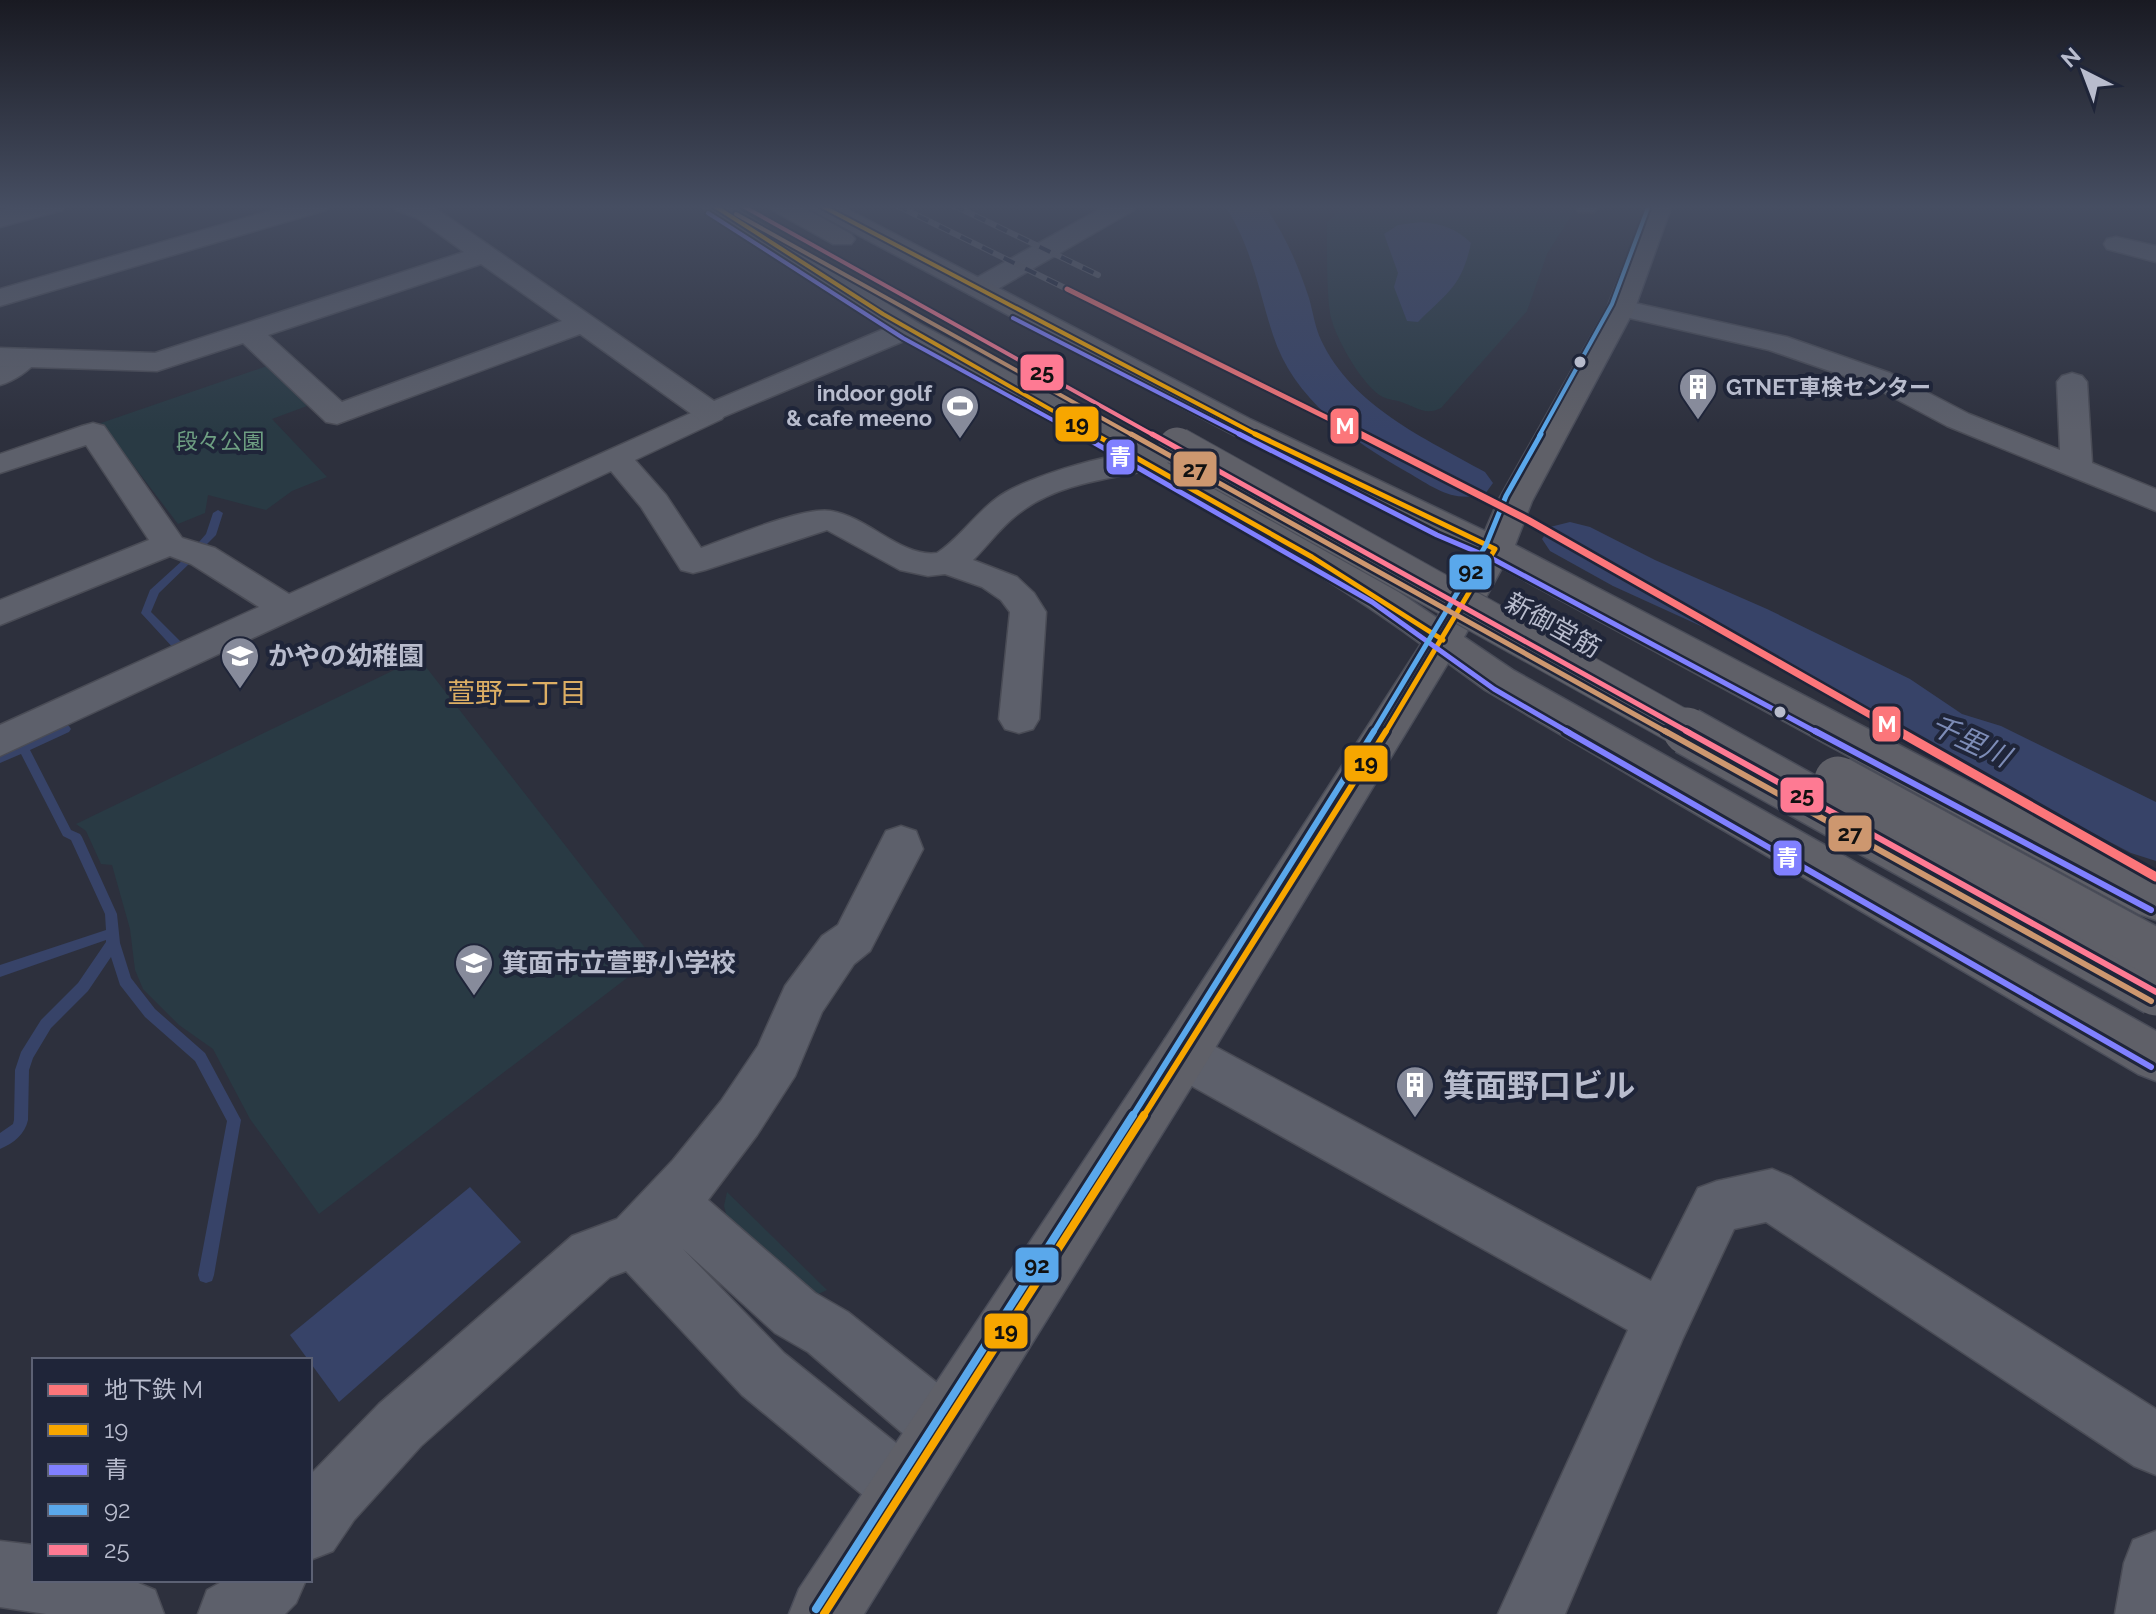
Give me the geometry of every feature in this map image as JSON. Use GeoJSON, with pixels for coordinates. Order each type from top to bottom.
{"type":"FeatureCollection","features":[{"type":"Feature","properties":{"kind":"highway"},"geometry":{"type":"LineString","coordinates":[[831,280],[908,329],[1175,446],[1512,688],[2156,1058]]}},
{"type":"Feature","properties":{"kind":"highway","name":"新御堂筋"},"geometry":{"type":"LineString","coordinates":[[877,280],[2156,992]]}},
{"type":"Feature","properties":{"kind":"highway","name":"新御堂筋"},"geometry":{"type":"LineString","coordinates":[[904,280],[1175,446],[2156,953]]}},
{"type":"Feature","properties":{"kind":"highway"},"geometry":{"type":"LineString","coordinates":[[964,280],[1141,374],[1442,526],[1495,549],[2156,901]]}},
{"type":"Feature","properties":{"kind":"highway"},"geometry":{"type":"LineString","coordinates":[[824,1614],[1183,1055],[1443,640],[1495,549],[1515,501],[1621,308],[1631,280]]}},
{"type":"Feature","properties":{"kind":"street"},"geometry":{"type":"LineString","coordinates":[[0,298],[60,280]]}},
{"type":"Feature","properties":{"kind":"street"},"geometry":{"type":"LineString","coordinates":[[0,376],[12,357],[157,362],[404,280]]}},
{"type":"Feature","properties":{"kind":"street"},"geometry":{"type":"LineString","coordinates":[[520,280],[711,413]]}},
{"type":"Feature","properties":{"kind":"street"},"geometry":{"type":"LineString","coordinates":[[979,288],[995,280]]}},
{"type":"Feature","properties":{"kind":"street"},"geometry":{"type":"LineString","coordinates":[[1621,308],[1746,335],[1880,379],[1958,420],[2156,501]]}},
{"type":"Feature","properties":{"kind":"street"},"geometry":{"type":"LineString","coordinates":[[248,332],[337,415],[581,324]]}},
{"type":"Feature","properties":{"kind":"street"},"geometry":{"type":"LineString","coordinates":[[0,742],[711,413],[908,329]]}},
{"type":"Feature","properties":{"kind":"street"},"geometry":{"type":"LineString","coordinates":[[2072,382],[2076,468]]}},
{"type":"Feature","properties":{"kind":"street"},"geometry":{"type":"LineString","coordinates":[[0,464],[93,432],[164,534],[167,544]]}},
{"type":"Feature","properties":{"kind":"street"},"geometry":{"type":"LineString","coordinates":[[948,563],[1008,504],[1035,489],[1175,446]]}},
{"type":"Feature","properties":{"kind":"street"},"geometry":{"type":"LineString","coordinates":[[616,457],[654,502],[693,562],[825,520],[857,532],[889,555],[928,565],[948,563],[1006,584],[1021,596],[1028,612],[1019,719]]}},
{"type":"Feature","properties":{"kind":"street"},"geometry":{"type":"LineString","coordinates":[[0,613],[167,544],[203,556],[287,609]]}},
{"type":"Feature","properties":{"kind":"street"},"geometry":{"type":"LineString","coordinates":[[312,1525],[332,1498],[400,1425],[592,1256],[652,1221],[739,1118],[777,1060],[802,1001],[838,950],[854,938],[901,849],[901,843]]}},
{"type":"Feature","properties":{"kind":"street"},"geometry":{"type":"LineString","coordinates":[[1183,1055],[1663,1318]]}},
{"type":"Feature","properties":{"kind":"street"},"geometry":{"type":"LineString","coordinates":[[1531,1614],[1663,1318],[1717,1207],[1772,1195],[2156,1444]]}},
{"type":"Feature","properties":{"kind":"street"},"geometry":{"type":"LineString","coordinates":[[652,1221],[828,1332],[943,1427]]}},
{"type":"Feature","properties":{"kind":"street"},"geometry":{"type":"LineString","coordinates":[[652,1221],[763,1374],[904,1489]]}},
{"type":"Feature","properties":{"kind":"street"},"geometry":{"type":"LineString","coordinates":[[2148,1614],[2156,1563]]}},
{"type":"Feature","properties":{"kind":"street"},"geometry":{"type":"LineString","coordinates":[[0,1574],[32,1578]]}},
{"type":"Feature","properties":{"kind":"street"},"geometry":{"type":"LineString","coordinates":[[50,1582],[71,1587],[131,1614]]}},
{"type":"Feature","properties":{"kind":"street"},"geometry":{"type":"LineString","coordinates":[[231,1614],[243,1608],[271,1582]]}},
{"type":"Feature","properties":{"kind":"green space"},"geometry":{"type":"Polygon","coordinates":[[[1328,280],[1538,280],[1527,311],[1441,408],[1430,411],[1385,398],[1360,375],[1332,321],[1328,280]]]}},
{"type":"Feature","properties":{"kind":"green space","name":"段々公園"},"geometry":{"type":"Polygon","coordinates":[[[267,366],[307,406],[272,419],[327,477],[292,491],[266,510],[208,495],[205,513],[178,524],[101,423],[267,366]]]}},
{"type":"Feature","properties":{"kind":"green space"},"geometry":{"type":"Polygon","coordinates":[[[419,658],[653,958],[319,1214],[250,1119],[213,1049],[179,1025],[143,989],[135,970],[130,929],[112,865],[101,864],[86,831],[76,824],[419,658]]]}},
{"type":"Feature","properties":{"kind":"green space"},"geometry":{"type":"Polygon","coordinates":[[[727,1192],[827,1290],[816,1295],[728,1221],[724,1206],[727,1192]]]}},
{"type":"Feature","properties":{"kind":"water"},"geometry":{"type":"Polygon","coordinates":[[[1396,280],[1457,280],[1418,322],[1407,321],[1394,287],[1396,280]]]}},
{"type":"Feature","properties":{"kind":"water"},"geometry":{"type":"Polygon","coordinates":[[[470,1187],[521,1242],[339,1402],[312,1365],[312,1358],[307,1358],[290,1335],[470,1187]]]}},
{"type":"Feature","properties":{"kind":"waterway","name":"千里川"},"geometry":{"type":"LineString","coordinates":[[1281,280],[1298,340],[1311,366],[1328,388],[1347,408],[1392,441],[1466,483]]}},
{"type":"Feature","properties":{"kind":"waterway"},"geometry":{"type":"LineString","coordinates":[[204,542],[211,535],[218,513]]}},
{"type":"Feature","properties":{"kind":"waterway","name":"千里川"},"geometry":{"type":"LineString","coordinates":[[1570,539],[1887,695],[1939,731],[1977,743],[2156,834]]}},
{"type":"Feature","properties":{"kind":"waterway"},"geometry":{"type":"LineString","coordinates":[[180,648],[146,613],[154,592],[186,562]]}},
{"type":"Feature","properties":{"kind":"waterway"},"geometry":{"type":"LineString","coordinates":[[0,759],[65,729]]}},
{"type":"Feature","properties":{"kind":"waterway"},"geometry":{"type":"LineString","coordinates":[[24,749],[67,833],[76,837],[111,914],[113,943]]}},
{"type":"Feature","properties":{"kind":"waterway"},"geometry":{"type":"LineString","coordinates":[[0,971],[112,933]]}},
{"type":"Feature","properties":{"kind":"waterway"},"geometry":{"type":"LineString","coordinates":[[0,1142],[19,1128],[22,1070],[26,1056],[46,1024],[83,987],[113,943]]}},
{"type":"Feature","properties":{"kind":"waterway"},"geometry":{"type":"LineString","coordinates":[[113,943],[125,981],[150,1013],[200,1057],[234,1120],[206,1275]]}},
{"type":"Feature","properties":{"kind":"railway"},"geometry":{"type":"LineString","coordinates":[[1049,280],[1067,289]]}},
{"type":"Feature","properties":{"kind":"metro line","name":"M"},"geometry":{"type":"LineString","coordinates":[[1067,289],[1448,477],[1528,520],[2156,877]]}},
{"type":"Feature","properties":{"kind":"transit line","name":"青"},"geometry":{"type":"LineString","coordinates":[[813,280],[903,338],[1096,443],[1372,602],[1494,689],[2151,1067]]}},
{"type":"Feature","properties":{"kind":"transit line","name":"19"},"geometry":{"type":"LineString","coordinates":[[829,280],[975,367],[1312,557],[1443,640]]}},
{"type":"Feature","properties":{"kind":"transit line","name":"27"},"geometry":{"type":"LineString","coordinates":[[855,280],[2151,1001]]}},
{"type":"Feature","properties":{"kind":"transit line","name":"25"},"geometry":{"type":"LineString","coordinates":[[876,280],[2156,992]]}},
{"type":"Feature","properties":{"kind":"transit line","name":"19"},"geometry":{"type":"LineString","coordinates":[[824,1614],[1183,1055],[1443,640],[1495,549],[1239,426],[963,280]]}},
{"type":"Feature","properties":{"kind":"transit line","name":"92"},"geometry":{"type":"LineString","coordinates":[[816,1609],[1175,1050],[1434,635],[1486,545],[1506,496],[1612,304],[1621,280]]}},
{"type":"Feature","properties":{"kind":"transit line","name":"青"},"geometry":{"type":"LineString","coordinates":[[1013,318],[1437,535],[1491,558],[2151,910]]}},
{"type":"Feature","properties":{"kind":"place","name":"GTNET車検センター"},"geometry":{"type":"Point","coordinates":[1698,421]}},
{"type":"Feature","properties":{"kind":"place","name":"indoor golf & cafe meeno"},"geometry":{"type":"Point","coordinates":[960,440]}},
{"type":"Feature","properties":{"kind":"place","name":"かやの幼稚園"},"geometry":{"type":"Point","coordinates":[240,690]}},
{"type":"Feature","properties":{"kind":"place","name":"箕面市立萱野小学校"},"geometry":{"type":"Point","coordinates":[474,997]}},
{"type":"Feature","properties":{"kind":"place","name":"箕面野口ビル"},"geometry":{"type":"Point","coordinates":[1415,1119]}},
{"type":"Feature","properties":{"kind":"district","name":"萱野二丁目"},"geometry":{"type":"Point","coordinates":[517,693]}}]}
